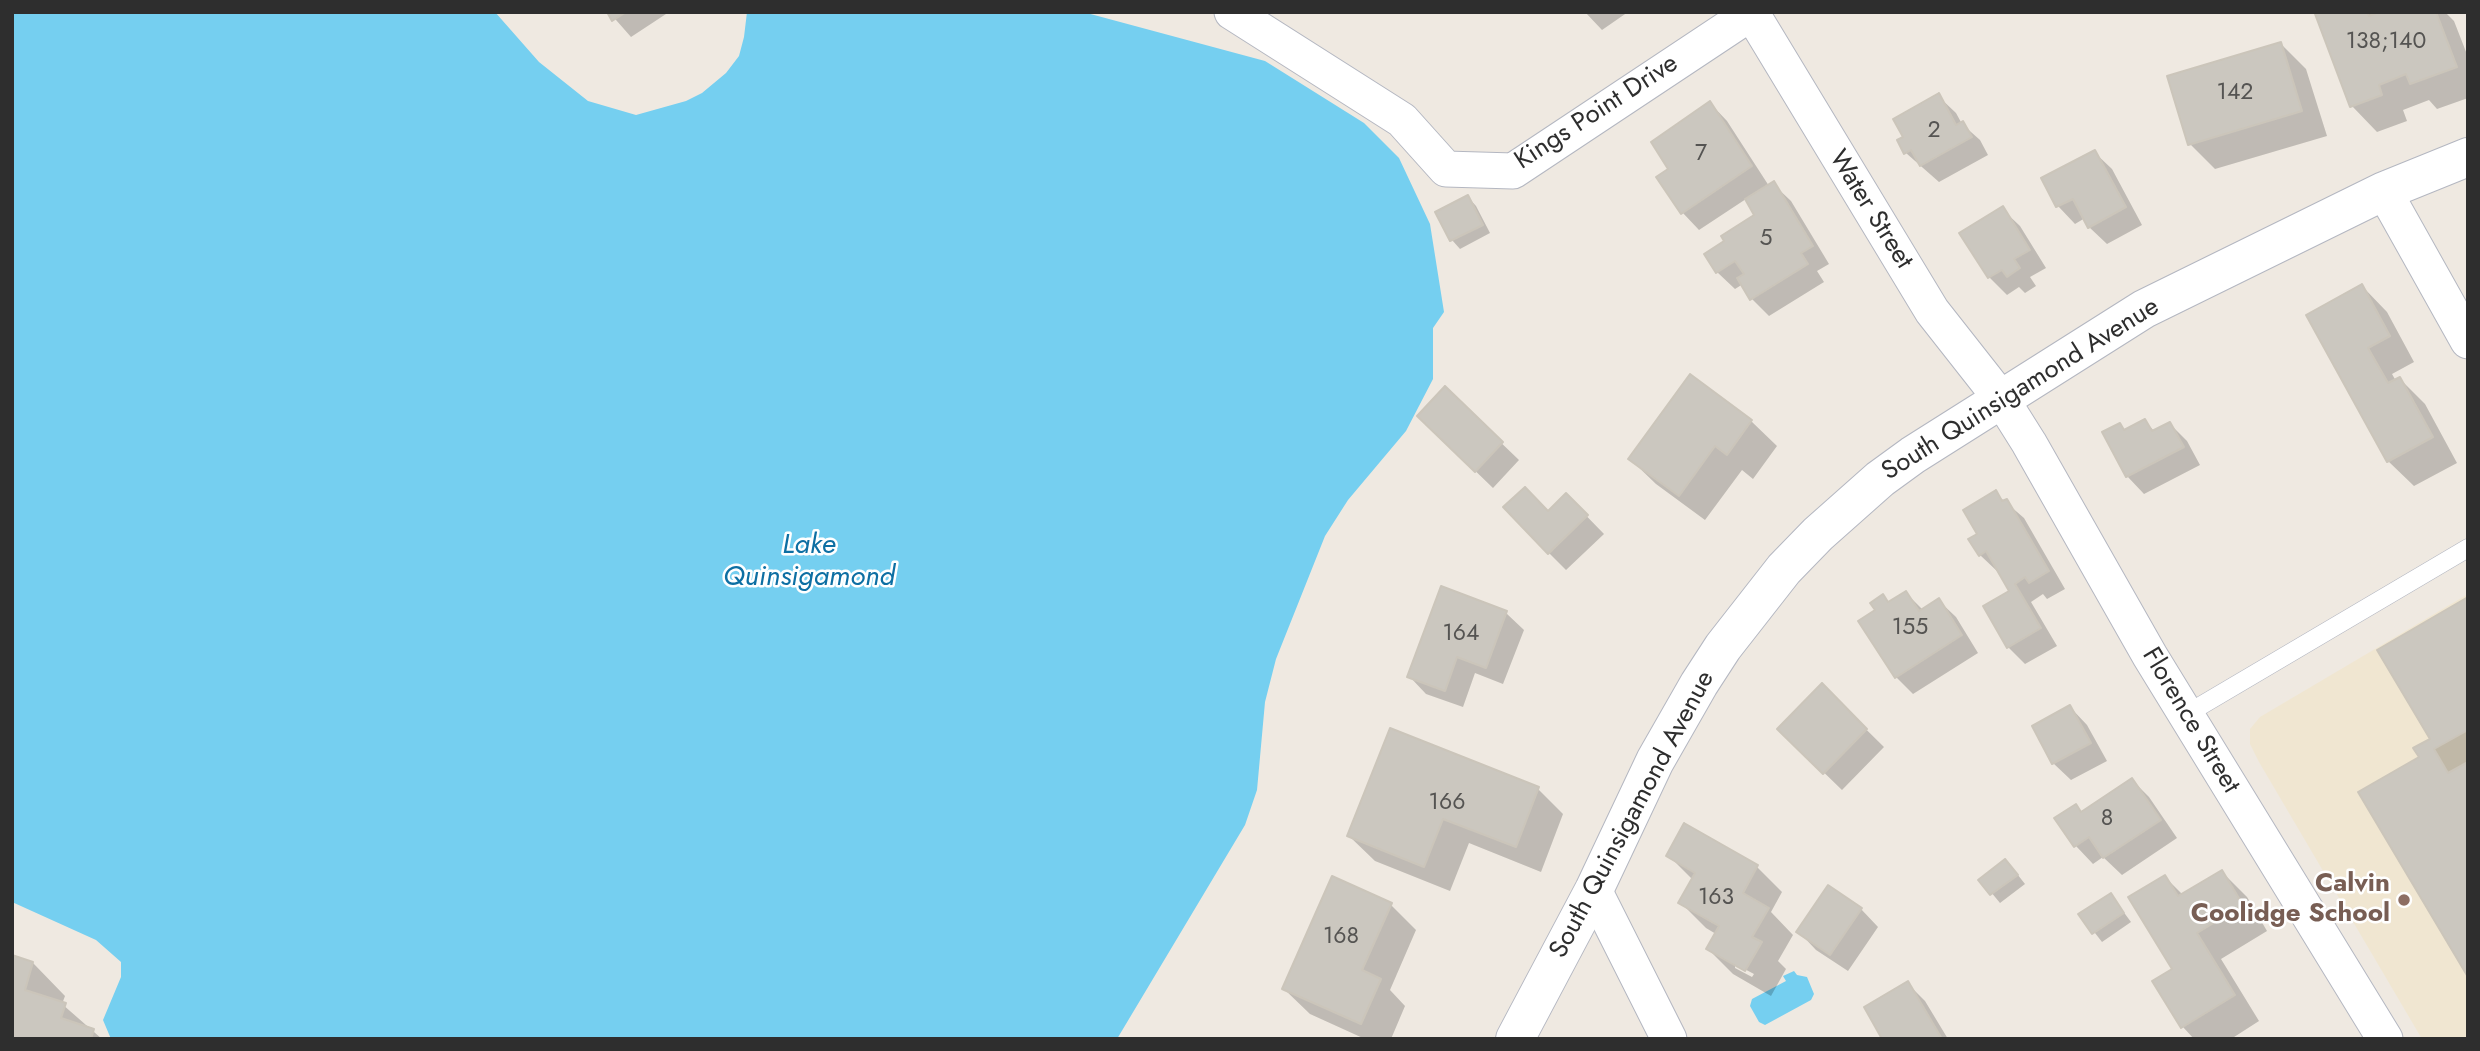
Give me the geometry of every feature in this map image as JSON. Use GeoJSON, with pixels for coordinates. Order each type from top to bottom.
{"type":"FeatureCollection","features":[{"type":"Feature","properties":{"kind":"main road","name":"South Quinsigamond Avenue"},"geometry":{"type":"LineString","coordinates":[[1515,1039],[1594,890],[1655,761],[1699,684],[1723,647],[1784,569],[1818,534],[1880,479],[1913,455],[2144,309],[2384,191],[2468,157]]}},
{"type":"Feature","properties":{"kind":"street","name":"Kings Point Drive"},"geometry":{"type":"LineString","coordinates":[[1232,12],[1402,120],[1446,169],[1513,171],[1751,13]]}},
{"type":"Feature","properties":{"kind":"street","name":"Water Street"},"geometry":{"type":"LineString","coordinates":[[1751,13],[1932,311],[2002,400]]}},
{"type":"Feature","properties":{"kind":"street"},"geometry":{"type":"LineString","coordinates":[[2384,191],[2468,341]]}},
{"type":"Feature","properties":{"kind":"street","name":"Florence Street"},"geometry":{"type":"LineString","coordinates":[[2002,400],[2056,488],[2185,715],[2385,1039]]}},
{"type":"Feature","properties":{"kind":"street"},"geometry":{"type":"LineString","coordinates":[[1594,890],[1669,1039]]}},
{"type":"Feature","properties":{"kind":"lane"},"geometry":{"type":"LineString","coordinates":[[2185,715],[2468,548]]}},
{"type":"Feature","properties":{"kind":"shaded area","name":"Calvin Coolidge School"},"geometry":{"type":"Polygon","coordinates":[[[2468,594],[2468,1039],[2422,1039],[2259,762],[2250,744],[2250,729],[2260,717],[2468,594]]]}},
{"type":"Feature","properties":{"kind":"water","name":"Lake Quinsigamond"},"geometry":{"type":"Polygon","coordinates":[[[12,12],[495,12],[539,62],[588,101],[636,115],[686,101],[702,93],[726,73],[739,56],[747,12],[1083,12],[1265,61],[1364,123],[1399,158],[1430,224],[1444,312],[1433,328],[1433,379],[1406,431],[1348,500],[1325,536],[1276,659],[1265,702],[1257,790],[1245,825],[1117,1039],[111,1039],[103,1020],[121,977],[121,962],[96,940],[12,902],[12,12]]]}},
{"type":"Feature","properties":{"kind":"water"},"geometry":{"type":"Polygon","coordinates":[[[1794,971],[1797,975],[1807,977],[1814,994],[1811,1000],[1765,1025],[1759,1022],[1750,1006],[1752,999],[1786,981],[1783,976],[1794,971]]]}},
{"type":"Feature","properties":{"kind":"building"},"geometry":{"type":"Polygon","coordinates":[[[607,12],[626,12],[612,21],[607,12]]]}},
{"type":"Feature","properties":{"kind":"building"},"geometry":{"type":"Polygon","coordinates":[[[2367,12],[2369,16],[2379,12],[2436,12],[2457,67],[2410,84],[2406,74],[2379,85],[2382,95],[2350,107],[2315,14],[2367,12]]]}},
{"type":"Feature","properties":{"kind":"building"},"geometry":{"type":"Polygon","coordinates":[[[2281,42],[2302,111],[2188,145],[2167,76],[2281,42]]]}},
{"type":"Feature","properties":{"kind":"building"},"geometry":{"type":"Polygon","coordinates":[[[1939,93],[1956,125],[1963,121],[1972,137],[1920,166],[1911,150],[1904,154],[1897,140],[1903,137],[1893,119],[1939,93]]]}},
{"type":"Feature","properties":{"kind":"building"},"geometry":{"type":"Polygon","coordinates":[[[1710,101],[1752,166],[1681,214],[1656,177],[1668,169],[1651,142],[1710,101]]]}},
{"type":"Feature","properties":{"kind":"building"},"geometry":{"type":"Polygon","coordinates":[[[2095,150],[2126,207],[2088,228],[2073,199],[2056,207],[2041,178],[2095,150]]]}},
{"type":"Feature","properties":{"kind":"building"},"geometry":{"type":"Polygon","coordinates":[[[1774,181],[1813,246],[1801,253],[1808,264],[1750,300],[1737,278],[1744,274],[1735,261],[1716,273],[1704,254],[1724,241],[1721,236],[1754,215],[1745,199],[1774,181]]]}},
{"type":"Feature","properties":{"kind":"building"},"geometry":{"type":"Polygon","coordinates":[[[1468,195],[1483,225],[1450,241],[1435,212],[1468,195]]]}},
{"type":"Feature","properties":{"kind":"building"},"geometry":{"type":"Polygon","coordinates":[[[2003,206],[2030,250],[2014,259],[2020,268],[2007,277],[2002,270],[1988,278],[1959,233],[2003,206]]]}},
{"type":"Feature","properties":{"kind":"building"},"geometry":{"type":"Polygon","coordinates":[[[2362,284],[2390,336],[2368,348],[2388,383],[2400,377],[2433,437],[2387,462],[2306,315],[2362,284]]]}},
{"type":"Feature","properties":{"kind":"building"},"geometry":{"type":"Polygon","coordinates":[[[1690,374],[1752,420],[1727,455],[1715,446],[1679,496],[1628,459],[1690,374]]]}},
{"type":"Feature","properties":{"kind":"building"},"geometry":{"type":"Polygon","coordinates":[[[1445,386],[1503,442],[1475,472],[1417,416],[1445,386]]]}},
{"type":"Feature","properties":{"kind":"building"},"geometry":{"type":"Polygon","coordinates":[[[2145,419],[2152,431],[2170,422],[2184,447],[2126,477],[2102,432],[2120,423],[2124,430],[2145,419]]]}},
{"type":"Feature","properties":{"kind":"building"},"geometry":{"type":"Polygon","coordinates":[[[1525,487],[1548,511],[1566,493],[1588,515],[1548,554],[1503,507],[1525,487]]]}},
{"type":"Feature","properties":{"kind":"building"},"geometry":{"type":"Polygon","coordinates":[[[1996,490],[2002,501],[2007,499],[2049,571],[2029,583],[2025,577],[2015,584],[2041,628],[2007,648],[1983,606],[2009,591],[1986,551],[1979,556],[1968,539],[1977,534],[1963,510],[1996,490]]]}},
{"type":"Feature","properties":{"kind":"building"},"geometry":{"type":"Polygon","coordinates":[[[1441,586],[1507,611],[1486,668],[1457,657],[1445,691],[1407,677],[1441,586]]]}},
{"type":"Feature","properties":{"kind":"building"},"geometry":{"type":"Polygon","coordinates":[[[1906,591],[1919,611],[1939,598],[1962,635],[1895,678],[1858,621],[1875,610],[1870,603],[1883,594],[1888,602],[1906,591]]]}},
{"type":"Feature","properties":{"kind":"building"},"geometry":{"type":"Polygon","coordinates":[[[2468,597],[2468,730],[2434,749],[2448,773],[2468,762],[2468,977],[2358,792],[2419,757],[2413,748],[2430,739],[2377,650],[2468,597]]]}},
{"type":"Feature","properties":{"kind":"building"},"geometry":{"type":"Polygon","coordinates":[[[1822,683],[1867,729],[1823,774],[1777,729],[1822,683]]]}},
{"type":"Feature","properties":{"kind":"building"},"geometry":{"type":"Polygon","coordinates":[[[2070,705],[2091,743],[2052,764],[2032,726],[2070,705]]]}},
{"type":"Feature","properties":{"kind":"building"},"geometry":{"type":"Polygon","coordinates":[[[1390,728],[1539,787],[1516,847],[1443,819],[1424,867],[1347,836],[1390,728]]]}},
{"type":"Feature","properties":{"kind":"building"},"geometry":{"type":"Polygon","coordinates":[[[2132,778],[2161,820],[2103,858],[2089,837],[2074,847],[2054,818],[2076,804],[2081,812],[2132,778]]]}},
{"type":"Feature","properties":{"kind":"building"},"geometry":{"type":"Polygon","coordinates":[[[1684,823],[1758,865],[1743,893],[1769,908],[1752,937],[1762,942],[1745,971],[1706,949],[1719,926],[1678,903],[1695,873],[1666,856],[1684,823]]]}},
{"type":"Feature","properties":{"kind":"building"},"geometry":{"type":"Polygon","coordinates":[[[2005,859],[2018,875],[1990,895],[1978,880],[2005,859]]]}},
{"type":"Feature","properties":{"kind":"building"},"geometry":{"type":"Polygon","coordinates":[[[2222,870],[2243,905],[2197,933],[2235,995],[2181,1028],[2152,981],[2172,969],[2128,897],[2165,875],[2178,896],[2222,870]]]}},
{"type":"Feature","properties":{"kind":"building"},"geometry":{"type":"Polygon","coordinates":[[[1332,876],[1392,903],[1362,970],[1381,979],[1361,1024],[1282,989],[1332,876]]]}},
{"type":"Feature","properties":{"kind":"building"},"geometry":{"type":"Polygon","coordinates":[[[1828,885],[1862,908],[1830,955],[1796,932],[1828,885]]]}},
{"type":"Feature","properties":{"kind":"building"},"geometry":{"type":"Polygon","coordinates":[[[2111,893],[2124,913],[2092,934],[2078,914],[2111,893]]]}},
{"type":"Feature","properties":{"kind":"building"},"geometry":{"type":"Polygon","coordinates":[[[12,955],[33,962],[25,990],[66,1003],[61,1018],[94,1029],[91,1039],[12,1039],[12,955]]]}},
{"type":"Feature","properties":{"kind":"building"},"geometry":{"type":"Polygon","coordinates":[[[1908,981],[1942,1039],[1882,1039],[1864,1007],[1908,981]]]}},
{"type":"Feature","properties":{"kind":"place","name":"Calvin Coolidge School"},"geometry":{"type":"Point","coordinates":[2404,900]}}]}
